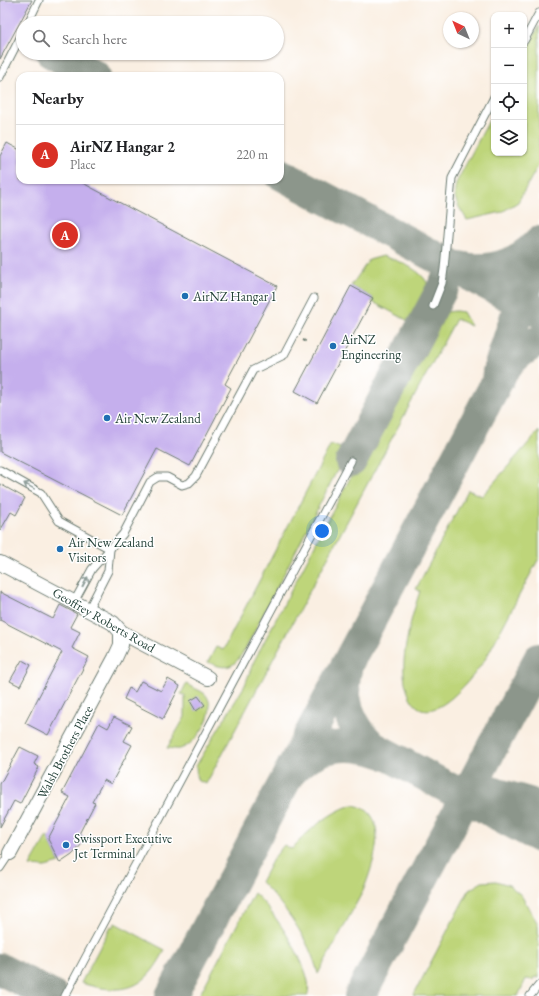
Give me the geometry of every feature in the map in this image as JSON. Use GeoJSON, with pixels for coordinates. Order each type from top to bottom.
{"type":"FeatureCollection","features":[{"type":"Feature","properties":{"kind":"street","name":"Geoffrey Roberts Road"},"geometry":{"type":"LineString","coordinates":[[0,563],[113,623],[121,632],[208,678]]}},
{"type":"Feature","properties":{"kind":"street","name":"Walsh Brothers Place"},"geometry":{"type":"LineString","coordinates":[[10,853],[115,658],[121,645],[121,632]]}},
{"type":"Feature","properties":{"kind":"lane"},"geometry":{"type":"LineString","coordinates":[[31,16],[39,0]]}},
{"type":"Feature","properties":{"kind":"lane"},"geometry":{"type":"LineString","coordinates":[[527,35],[539,13]]}},
{"type":"Feature","properties":{"kind":"lane"},"geometry":{"type":"LineString","coordinates":[[0,77],[16,46]]}},
{"type":"Feature","properties":{"kind":"lane"},"geometry":{"type":"LineString","coordinates":[[433,306],[439,293],[444,269],[452,178],[491,103]]}},
{"type":"Feature","properties":{"kind":"lane"},"geometry":{"type":"LineString","coordinates":[[74,602],[92,570],[123,534],[150,482],[154,478],[167,477],[182,485],[189,483],[196,476],[253,370],[284,355],[314,298]]}},
{"type":"Feature","properties":{"kind":"lane"},"geometry":{"type":"LineString","coordinates":[[65,996],[351,461]]}},
{"type":"Feature","properties":{"kind":"lane"},"geometry":{"type":"LineString","coordinates":[[0,470],[37,491],[51,508],[59,521],[110,549]]}},
{"type":"Feature","properties":{"kind":"lane"},"geometry":{"type":"LineString","coordinates":[[88,610],[108,571],[110,549]]}},
{"type":"Feature","properties":{"kind":"lane","name":"Walsh Brothers Place"},"geometry":{"type":"LineString","coordinates":[[0,868],[10,853]]}},
{"type":"Feature","properties":{"kind":"lane"},"geometry":{"type":"LineString","coordinates":[[530,996],[539,985]]}},
{"type":"Feature","properties":{"kind":"green space"},"geometry":{"type":"Polygon","coordinates":[[[539,26],[539,164],[518,202],[502,212],[467,220],[455,198],[456,183],[491,117],[491,156],[527,156],[527,48],[539,26]]]}},
{"type":"Feature","properties":{"kind":"green space"},"geometry":{"type":"Polygon","coordinates":[[[383,256],[415,270],[427,283],[430,290],[429,299],[416,325],[371,301],[373,298],[351,286],[369,260],[383,256]]]}},
{"type":"Feature","properties":{"kind":"green space"},"geometry":{"type":"Polygon","coordinates":[[[456,311],[463,312],[471,326],[456,319],[206,784],[197,780],[196,766],[245,685],[253,663],[427,331],[439,315],[456,311]]]}},
{"type":"Feature","properties":{"kind":"green space"},"geometry":{"type":"Polygon","coordinates":[[[539,431],[539,558],[486,658],[478,669],[457,693],[444,703],[432,709],[421,709],[412,700],[405,682],[404,672],[405,648],[420,591],[416,589],[468,490],[482,496],[539,431]]]}},
{"type":"Feature","properties":{"kind":"green space"},"geometry":{"type":"Polygon","coordinates":[[[331,444],[347,451],[247,646],[240,658],[228,667],[222,667],[208,662],[216,647],[223,650],[331,444]]]}},
{"type":"Feature","properties":{"kind":"green space"},"geometry":{"type":"Polygon","coordinates":[[[186,684],[205,694],[209,701],[210,709],[208,717],[199,734],[187,746],[180,749],[167,748],[185,717],[185,695],[181,694],[186,684]]]}},
{"type":"Feature","properties":{"kind":"green space"},"geometry":{"type":"Polygon","coordinates":[[[352,805],[365,809],[372,817],[376,828],[377,840],[375,854],[363,891],[318,974],[309,949],[296,924],[261,882],[273,859],[284,845],[292,849],[327,817],[352,805]]]}},
{"type":"Feature","properties":{"kind":"green space"},"geometry":{"type":"Polygon","coordinates":[[[47,836],[60,863],[45,867],[30,866],[47,836]]]}},
{"type":"Feature","properties":{"kind":"green space"},"geometry":{"type":"Polygon","coordinates":[[[496,881],[509,885],[521,895],[538,924],[539,978],[534,977],[533,980],[526,979],[518,996],[413,996],[469,890],[482,882],[496,881]]]}},
{"type":"Feature","properties":{"kind":"green space"},"geometry":{"type":"Polygon","coordinates":[[[254,893],[281,926],[300,958],[309,986],[307,996],[199,996],[254,893]]]}},
{"type":"Feature","properties":{"kind":"green space"},"geometry":{"type":"Polygon","coordinates":[[[115,923],[165,950],[149,974],[132,986],[121,989],[109,989],[81,983],[111,926],[113,927],[115,923]]]}},
{"type":"Feature","properties":{"kind":"building"},"geometry":{"type":"Polygon","coordinates":[[[0,0],[32,0],[23,16],[16,16],[16,30],[0,59],[0,0]]]}},
{"type":"Feature","properties":{"kind":"building"},"geometry":{"type":"Polygon","coordinates":[[[7,143],[16,148],[16,184],[85,184],[277,286],[225,384],[231,388],[190,466],[157,449],[122,515],[0,452],[0,156],[7,143]]]}},
{"type":"Feature","properties":{"kind":"building","name":"AirNZ Engineering"},"geometry":{"type":"Polygon","coordinates":[[[351,286],[373,298],[317,403],[295,391],[351,286]]]}},
{"type":"Feature","properties":{"kind":"building"},"geometry":{"type":"Polygon","coordinates":[[[0,484],[25,498],[16,515],[11,512],[0,531],[0,484]]]}},
{"type":"Feature","properties":{"kind":"building"},"geometry":{"type":"Polygon","coordinates":[[[0,592],[53,619],[60,605],[77,614],[70,627],[80,632],[72,648],[89,657],[48,735],[25,723],[62,652],[0,620],[0,592]]]}},
{"type":"Feature","properties":{"kind":"building"},"geometry":{"type":"Polygon","coordinates":[[[22,660],[31,665],[20,686],[10,681],[22,660]]]}},
{"type":"Feature","properties":{"kind":"building"},"geometry":{"type":"Polygon","coordinates":[[[168,679],[180,686],[163,719],[124,699],[129,688],[135,692],[141,681],[161,691],[168,679]]]}},
{"type":"Feature","properties":{"kind":"building"},"geometry":{"type":"Polygon","coordinates":[[[198,696],[205,705],[196,711],[190,701],[198,696]]]}},
{"type":"Feature","properties":{"kind":"building"},"geometry":{"type":"Polygon","coordinates":[[[114,717],[132,726],[124,741],[132,745],[111,784],[104,780],[92,802],[95,803],[79,834],[86,838],[83,843],[72,855],[60,863],[48,839],[70,797],[62,793],[99,723],[108,728],[114,717]]]}},
{"type":"Feature","properties":{"kind":"building"},"geometry":{"type":"Polygon","coordinates":[[[20,747],[38,756],[34,764],[39,767],[20,804],[14,801],[0,827],[0,784],[20,747]]]}},
{"type":"Feature","properties":{"kind":"taxiway"},"geometry":{"type":"LineString","coordinates":[[65,60],[88,72]]}},
{"type":"Feature","properties":{"kind":"taxiway"},"geometry":{"type":"LineString","coordinates":[[284,176],[539,312]]}},
{"type":"Feature","properties":{"kind":"taxiway"},"geometry":{"type":"LineString","coordinates":[[351,461],[454,266],[478,269],[489,269],[500,266],[521,257],[539,242]]}},
{"type":"Feature","properties":{"kind":"taxiway"},"geometry":{"type":"LineString","coordinates":[[498,372],[539,250]]}},
{"type":"Feature","properties":{"kind":"taxiway"},"geometry":{"type":"LineString","coordinates":[[171,996],[500,376],[516,355],[539,341]]}},
{"type":"Feature","properties":{"kind":"taxiway"},"geometry":{"type":"LineString","coordinates":[[360,996],[539,659]]}},
{"type":"Feature","properties":{"kind":"taxiway"},"geometry":{"type":"LineString","coordinates":[[347,666],[344,688],[348,710],[358,730],[373,747],[539,837]]}},
{"type":"Feature","properties":{"kind":"taxiway"},"geometry":{"type":"LineString","coordinates":[[292,771],[311,755],[321,750],[333,747],[356,747],[380,752]]}},
{"type":"Feature","properties":{"kind":"taxiway"},"geometry":{"type":"LineString","coordinates":[[471,786],[529,803],[539,809]]}},
{"type":"Feature","properties":{"kind":"taxiway"},"geometry":{"type":"LineString","coordinates":[[0,969],[52,996]]}},
{"type":"Feature","properties":{"kind":"place","name":"AirNZ Hangar 2"},"geometry":{"type":"Point","coordinates":[65,235]}},
{"type":"Feature","properties":{"kind":"place","name":"AirNZ Hangar 1"},"geometry":{"type":"Point","coordinates":[185,296]}},
{"type":"Feature","properties":{"kind":"place","name":"AirNZ Engineering"},"geometry":{"type":"Point","coordinates":[333,346]}},
{"type":"Feature","properties":{"kind":"place","name":"Air New Zealand"},"geometry":{"type":"Point","coordinates":[107,418]}},
{"type":"Feature","properties":{"kind":"place","name":"Air New Zealand Visitors"},"geometry":{"type":"Point","coordinates":[60,549]}},
{"type":"Feature","properties":{"kind":"place","name":"Swissport Executive Jet Terminal"},"geometry":{"type":"Point","coordinates":[66,845]}}]}
